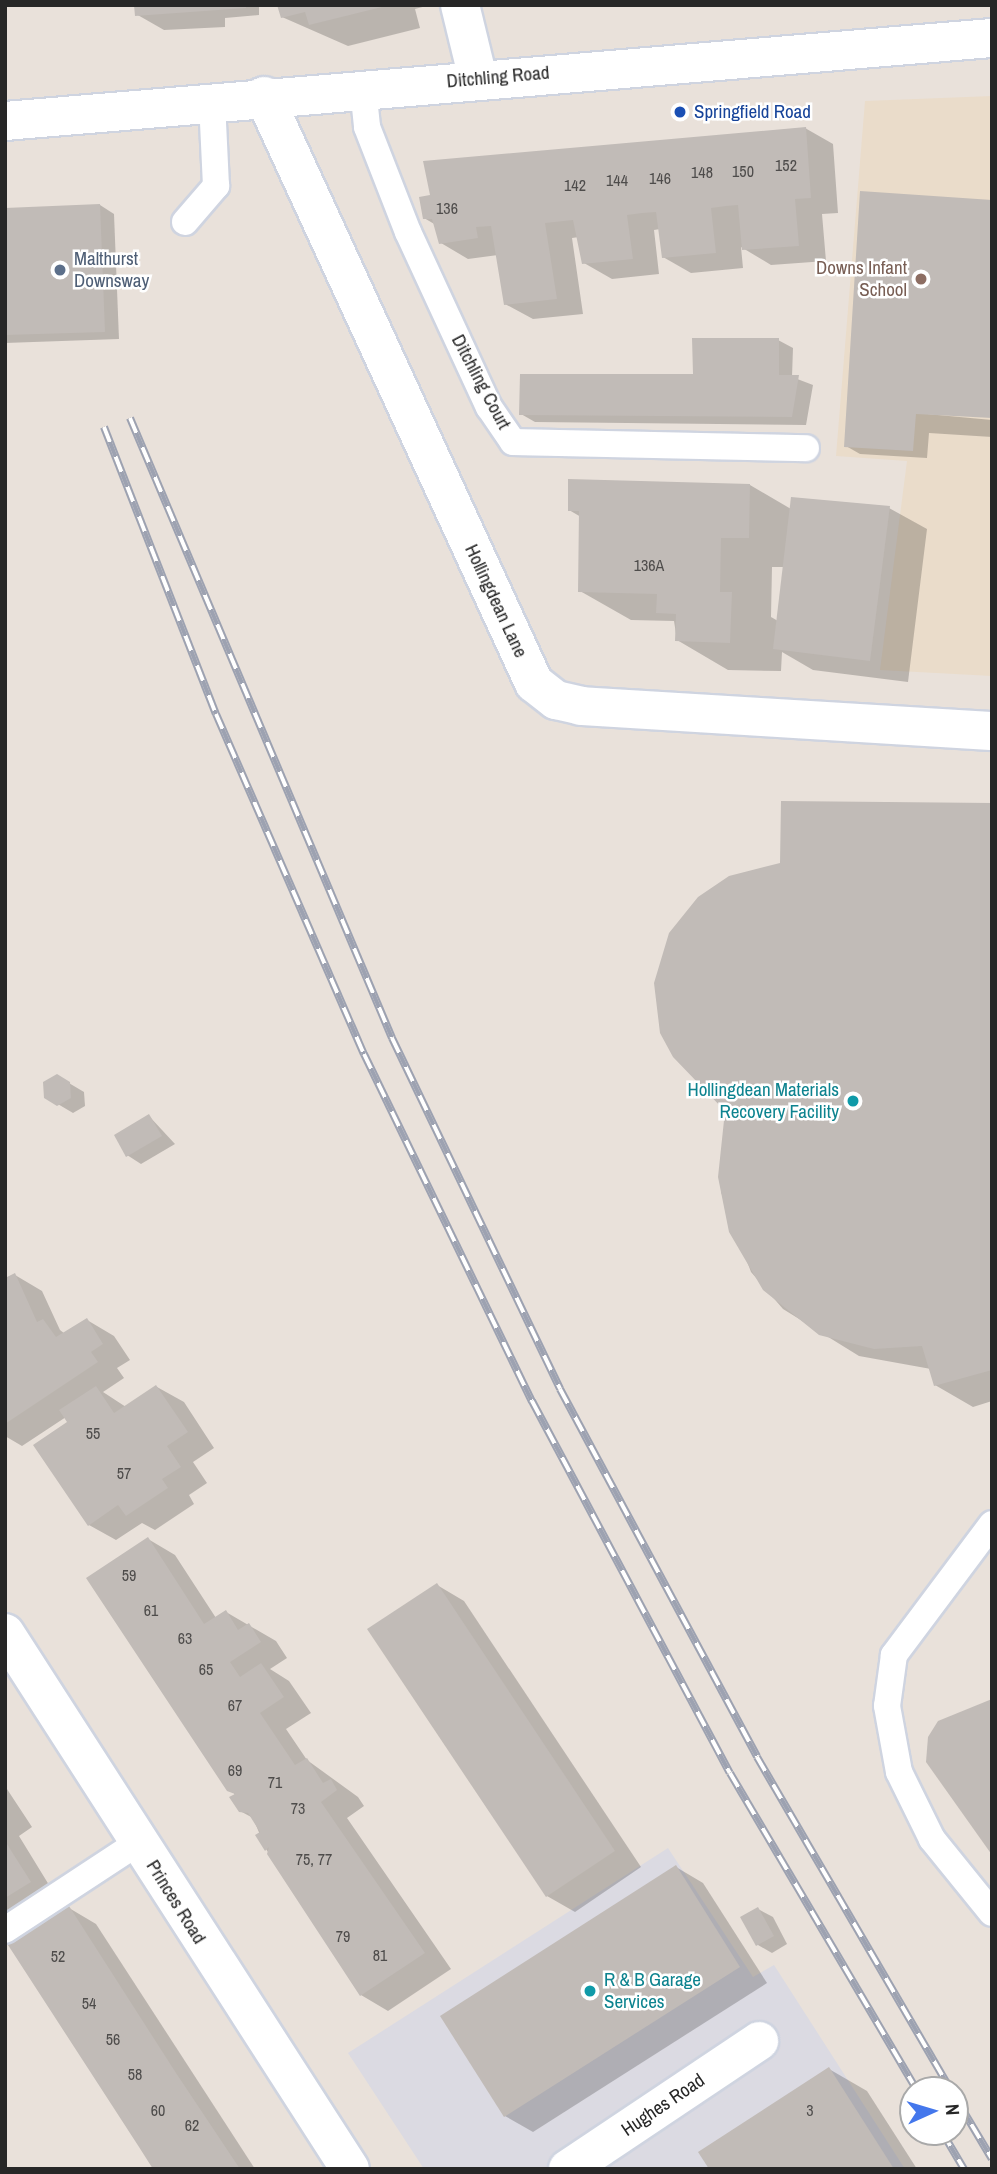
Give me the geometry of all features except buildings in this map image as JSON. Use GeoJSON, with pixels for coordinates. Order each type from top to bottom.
{"type":"FeatureCollection","features":[{"type":"Feature","properties":{"kind":"street"},"geometry":{"type":"LineString","coordinates":[[460,5],[478,79]]}},
{"type":"Feature","properties":{"kind":"street","name":"Ditchling Road"},"geometry":{"type":"LineString","coordinates":[[5,121],[264,96],[992,38]]}},
{"type":"Feature","properties":{"kind":"street","name":"Hollingdean Lane"},"geometry":{"type":"LineString","coordinates":[[264,96],[534,683],[555,700],[581,706],[992,731]]}},
{"type":"Feature","properties":{"kind":"street","name":"Princes Road"},"geometry":{"type":"LineString","coordinates":[[5,1633],[350,2169]]}},
{"type":"Feature","properties":{"kind":"street","name":"Hughes Road"},"geometry":{"type":"LineString","coordinates":[[568,2169],[759,2041]]}},
{"type":"Feature","properties":{"kind":"lane","name":"Ditchling Court"},"geometry":{"type":"LineString","coordinates":[[363,88],[367,127],[408,232],[489,407],[513,442],[806,448]]}},
{"type":"Feature","properties":{"kind":"lane"},"geometry":{"type":"LineString","coordinates":[[185,222],[216,186],[212,101]]}},
{"type":"Feature","properties":{"kind":"lane"},"geometry":{"type":"LineString","coordinates":[[992,1524],[894,1655],[887,1694],[899,1772],[932,1839],[992,1913]]}},
{"type":"Feature","properties":{"kind":"lane"},"geometry":{"type":"LineString","coordinates":[[5,1930],[139,1842]]}},
{"type":"Feature","properties":{"kind":"shaded area","name":"Downs Infant School"},"geometry":{"type":"Polygon","coordinates":[[[992,96],[992,676],[880,670],[907,461],[836,456],[865,101],[992,96]]]}},
{"type":"Feature","properties":{"kind":"shaded area"},"geometry":{"type":"Polygon","coordinates":[[[668,1848],[753,1977],[774,1965],[905,2169],[424,2169],[348,2053],[668,1848]]]}},
{"type":"Feature","properties":{"kind":"railway"},"geometry":{"type":"LineString","coordinates":[[130,418],[392,1038],[560,1389],[757,1757],[943,2076]]}},
{"type":"Feature","properties":{"kind":"railway"},"geometry":{"type":"LineString","coordinates":[[104,427],[216,714],[364,1054],[532,1401],[730,1773],[909,2076]]}},
{"type":"Feature","properties":{"kind":"railway"},"geometry":{"type":"LineString","coordinates":[[969,2120],[992,2159]]}},
{"type":"Feature","properties":{"kind":"railway"},"geometry":{"type":"LineString","coordinates":[[950,2146],[964,2169]]}},
{"type":"Feature","properties":{"kind":"place","name":"Springfield Road"},"geometry":{"type":"Point","coordinates":[680,112]}},
{"type":"Feature","properties":{"kind":"place","name":"Malthurst Downsway"},"geometry":{"type":"Point","coordinates":[60,270]}},
{"type":"Feature","properties":{"kind":"place","name":"Downs Infant School"},"geometry":{"type":"Point","coordinates":[921,279]}},
{"type":"Feature","properties":{"kind":"place","name":"Hollingdean Materials Recovery Facility"},"geometry":{"type":"Point","coordinates":[853,1101]}},
{"type":"Feature","properties":{"kind":"place","name":"R & B Garage Services"},"geometry":{"type":"Point","coordinates":[590,1991]}}]}
